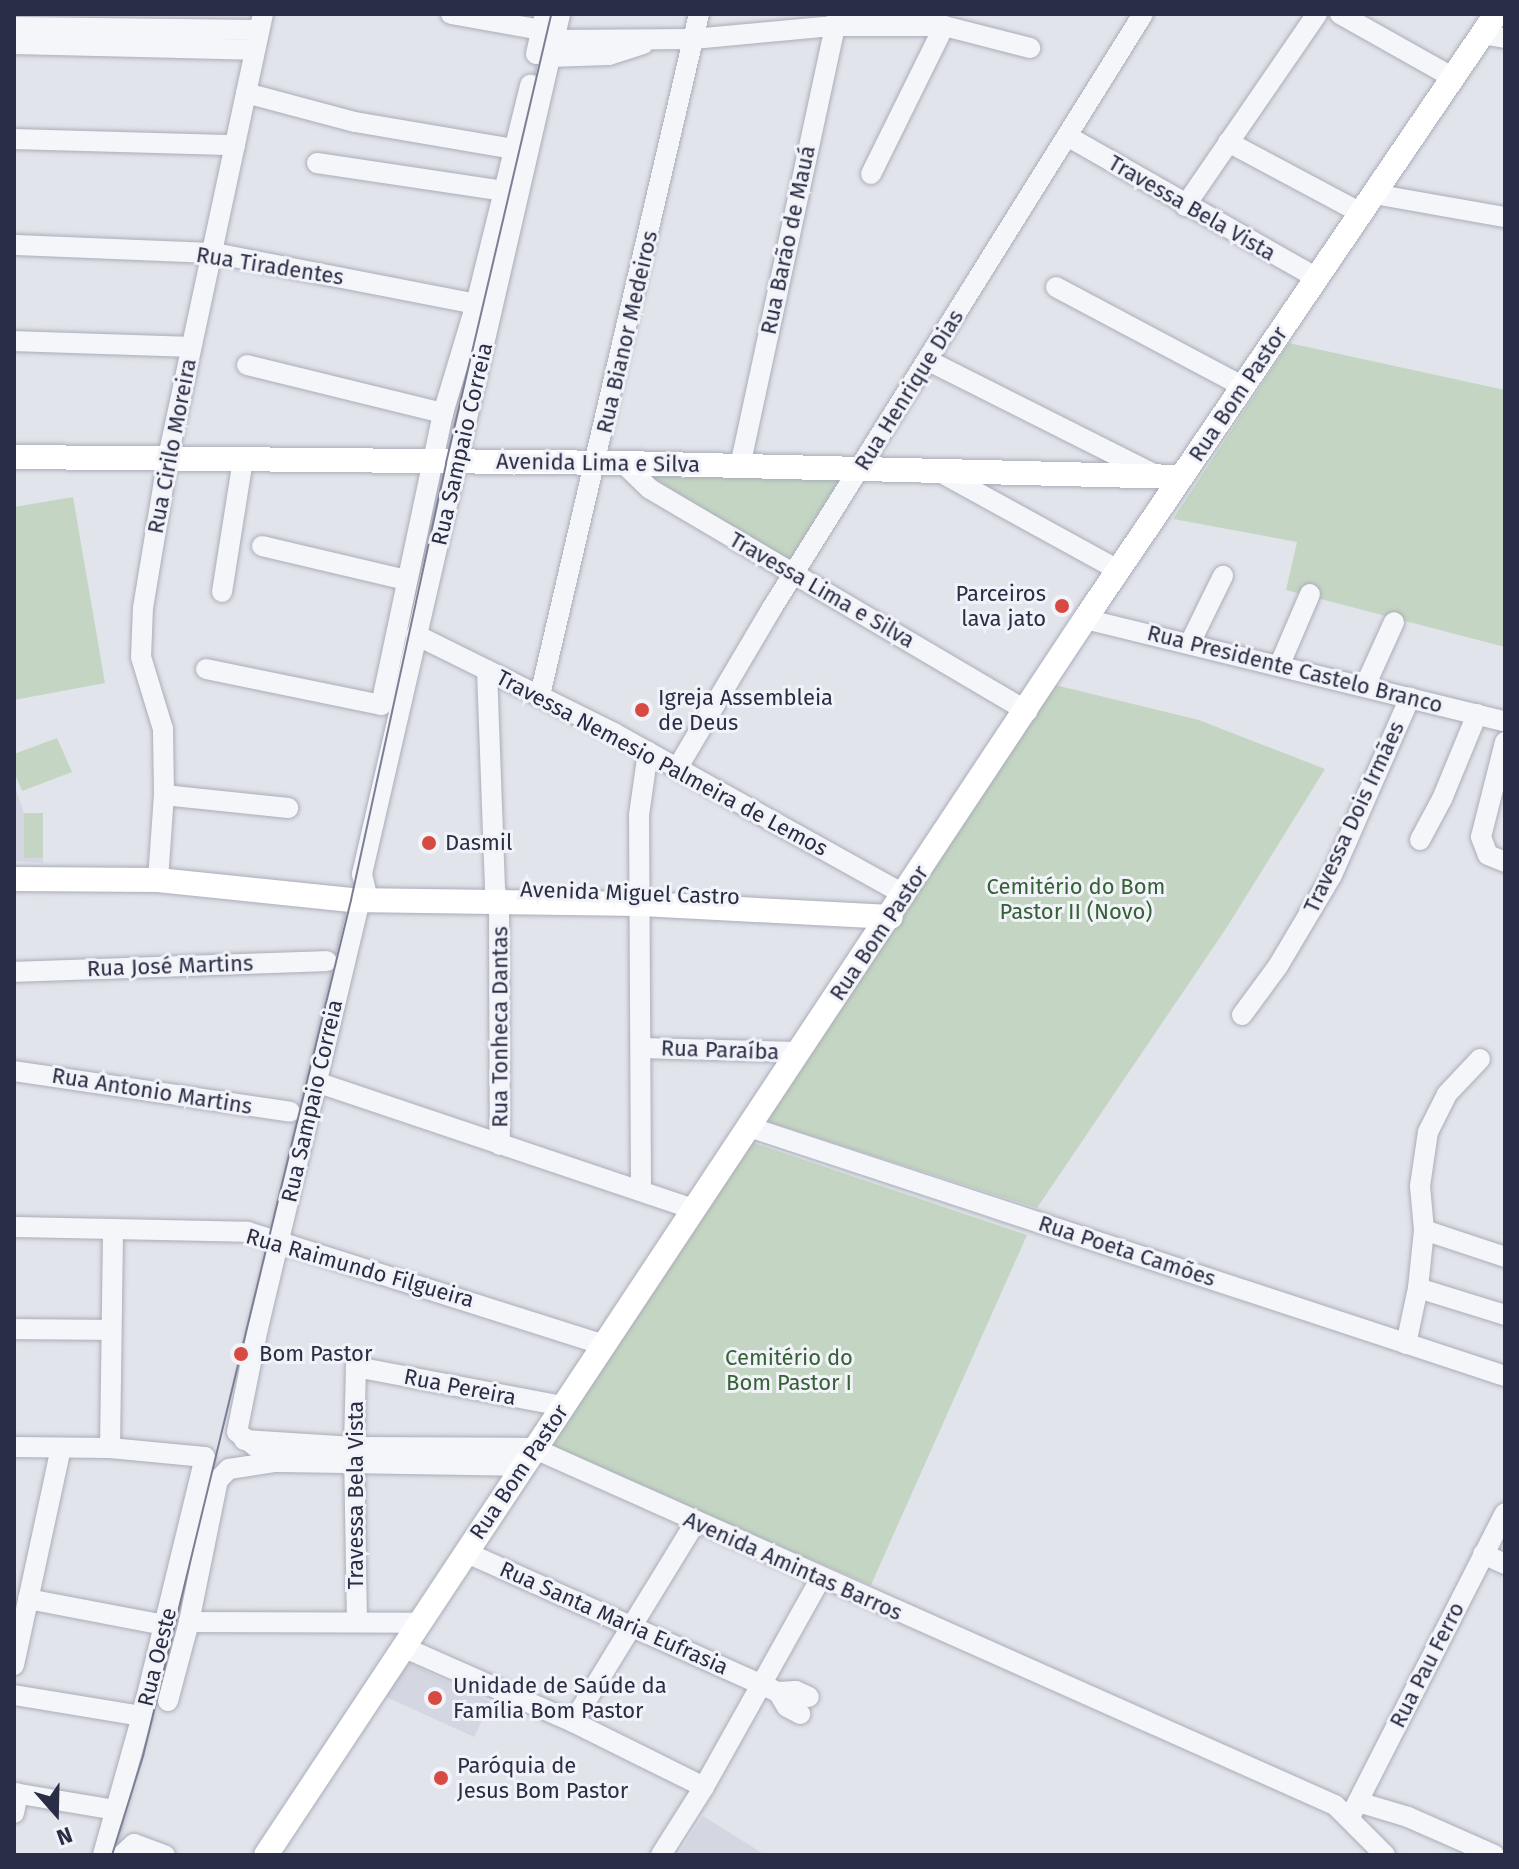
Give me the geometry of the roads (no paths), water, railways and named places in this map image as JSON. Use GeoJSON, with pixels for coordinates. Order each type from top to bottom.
{"type":"FeatureCollection","features":[{"type":"Feature","properties":{"kind":"main road","name":"Rua Bom Pastor"},"geometry":{"type":"LineString","coordinates":[[266,1855],[1242,386],[1452,77],[1494,36],[1496,14]]}},
{"type":"Feature","properties":{"kind":"main road","name":"Avenida Lima e Silva"},"geometry":{"type":"LineString","coordinates":[[14,457],[432,463],[597,462],[1181,477]]}},
{"type":"Feature","properties":{"kind":"main road","name":"Avenida Miguel Castro"},"geometry":{"type":"LineString","coordinates":[[15,882],[158,880],[497,896],[642,897],[842,908],[898,905]]}},
{"type":"Feature","properties":{"kind":"street"},"geometry":{"type":"LineString","coordinates":[[451,14],[547,35],[656,39],[693,39],[836,20],[944,26],[1030,48]]}},
{"type":"Feature","properties":{"kind":"street","name":"Rua Sampaio Correia"},"geometry":{"type":"LineString","coordinates":[[206,669],[381,705],[443,413],[476,304],[513,149],[547,35],[560,14]]}},
{"type":"Feature","properties":{"kind":"street","name":"Rua Bianor Medeiros"},"geometry":{"type":"LineString","coordinates":[[540,695],[597,462],[699,14]]}},
{"type":"Feature","properties":{"kind":"street","name":"Rua Henrique Dias"},"geometry":{"type":"LineString","coordinates":[[678,767],[795,572],[929,361],[988,259],[1143,14]]}},
{"type":"Feature","properties":{"kind":"street"},"geometry":{"type":"LineString","coordinates":[[1185,206],[1317,14]]}},
{"type":"Feature","properties":{"kind":"street"},"geometry":{"type":"LineString","coordinates":[[1340,14],[1452,77]]}},
{"type":"Feature","properties":{"kind":"street","name":"Rua Barão de Mauá"},"geometry":{"type":"LineString","coordinates":[[740,466],[836,20]]}},
{"type":"Feature","properties":{"kind":"street"},"geometry":{"type":"LineString","coordinates":[[14,27],[261,22]]}},
{"type":"Feature","properties":{"kind":"street","name":"Rua Cirilo Moreira"},"geometry":{"type":"LineString","coordinates":[[158,880],[164,795],[161,714],[144,675],[141,657],[143,608],[168,457],[261,22]]}},
{"type":"Feature","properties":{"kind":"street"},"geometry":{"type":"LineString","coordinates":[[871,174],[944,26]]}},
{"type":"Feature","properties":{"kind":"street","name":"Rua Sampaio Correia"},"geometry":{"type":"LineString","coordinates":[[244,1440],[237,1432],[316,1082],[377,891],[416,635],[459,462],[547,35]]}},
{"type":"Feature","properties":{"kind":"street"},"geometry":{"type":"LineString","coordinates":[[14,44],[253,50]]}},
{"type":"Feature","properties":{"kind":"street"},"geometry":{"type":"LineString","coordinates":[[246,93],[355,122],[513,149]]}},
{"type":"Feature","properties":{"kind":"street","name":"Travessa Bela Vista"},"geometry":{"type":"LineString","coordinates":[[1067,136],[1185,206],[1317,278]]}},
{"type":"Feature","properties":{"kind":"street"},"geometry":{"type":"LineString","coordinates":[[14,139],[235,145]]}},
{"type":"Feature","properties":{"kind":"street"},"geometry":{"type":"LineString","coordinates":[[1228,142],[1368,204],[1505,217]]}},
{"type":"Feature","properties":{"kind":"street"},"geometry":{"type":"LineString","coordinates":[[317,163],[505,191]]}},
{"type":"Feature","properties":{"kind":"street","name":"Rua Tiradentes"},"geometry":{"type":"LineString","coordinates":[[14,245],[214,253],[476,304]]}},
{"type":"Feature","properties":{"kind":"street"},"geometry":{"type":"LineString","coordinates":[[1056,287],[1242,386]]}},
{"type":"Feature","properties":{"kind":"street"},"geometry":{"type":"LineString","coordinates":[[14,341],[191,347]]}},
{"type":"Feature","properties":{"kind":"street"},"geometry":{"type":"LineString","coordinates":[[929,361],[1156,475]]}},
{"type":"Feature","properties":{"kind":"street"},"geometry":{"type":"LineString","coordinates":[[247,365],[443,413]]}},
{"type":"Feature","properties":{"kind":"street"},"geometry":{"type":"LineString","coordinates":[[222,592],[243,459]]}},
{"type":"Feature","properties":{"kind":"street","name":"Travessa Lima e Silva"},"geometry":{"type":"LineString","coordinates":[[623,463],[634,477],[650,489],[1027,711]]}},
{"type":"Feature","properties":{"kind":"street"},"geometry":{"type":"LineString","coordinates":[[935,469],[1118,570]]}},
{"type":"Feature","properties":{"kind":"street"},"geometry":{"type":"LineString","coordinates":[[262,546],[406,580]]}},
{"type":"Feature","properties":{"kind":"street"},"geometry":{"type":"LineString","coordinates":[[1190,643],[1223,576]]}},
{"type":"Feature","properties":{"kind":"street"},"geometry":{"type":"LineString","coordinates":[[1280,664],[1310,594]]}},
{"type":"Feature","properties":{"kind":"street","name":"Rua Presidente Castelo Branco"},"geometry":{"type":"LineString","coordinates":[[1085,619],[1505,721]]}},
{"type":"Feature","properties":{"kind":"street"},"geometry":{"type":"LineString","coordinates":[[1365,686],[1394,622]]}},
{"type":"Feature","properties":{"kind":"street","name":"Travessa Nemesio Palmeira de Lemos"},"geometry":{"type":"LineString","coordinates":[[416,635],[678,767],[898,905]]}},
{"type":"Feature","properties":{"kind":"street","name":"Rua Tonheca Dantas"},"geometry":{"type":"LineString","coordinates":[[487,670],[497,896],[500,1145]]}},
{"type":"Feature","properties":{"kind":"street","name":"Travessa Dois Irmães"},"geometry":{"type":"LineString","coordinates":[[1242,1015],[1278,966],[1332,875],[1410,697]]}},
{"type":"Feature","properties":{"kind":"street"},"geometry":{"type":"LineString","coordinates":[[1420,840],[1442,799],[1477,714]]}},
{"type":"Feature","properties":{"kind":"street"},"geometry":{"type":"LineString","coordinates":[[1505,742],[1481,837],[1488,855],[1505,862]]}},
{"type":"Feature","properties":{"kind":"street"},"geometry":{"type":"LineString","coordinates":[[641,1190],[642,897],[639,815],[648,752]]}},
{"type":"Feature","properties":{"kind":"street"},"geometry":{"type":"LineString","coordinates":[[164,795],[288,808]]}},
{"type":"Feature","properties":{"kind":"street","name":"Rua José Martins"},"geometry":{"type":"LineString","coordinates":[[14,972],[327,961]]}},
{"type":"Feature","properties":{"kind":"street","name":"Rua Paraíba"},"geometry":{"type":"LineString","coordinates":[[642,1048],[798,1052]]}},
{"type":"Feature","properties":{"kind":"street"},"geometry":{"type":"LineString","coordinates":[[1406,1344],[1418,1288],[1424,1230],[1420,1196],[1428,1132],[1447,1094],[1480,1059]]}},
{"type":"Feature","properties":{"kind":"street","name":"Rua Antonio Martins"},"geometry":{"type":"LineString","coordinates":[[14,1071],[290,1112]]}},
{"type":"Feature","properties":{"kind":"street"},"geometry":{"type":"LineString","coordinates":[[316,1082],[694,1209]]}},
{"type":"Feature","properties":{"kind":"street","name":"Rua Poeta Camões"},"geometry":{"type":"LineString","coordinates":[[749,1127],[1505,1376]]}},
{"type":"Feature","properties":{"kind":"street","name":"Rua Raimundo Filgueira"},"geometry":{"type":"LineString","coordinates":[[14,1227],[248,1232],[604,1345]]}},
{"type":"Feature","properties":{"kind":"street"},"geometry":{"type":"LineString","coordinates":[[14,1447],[110,1448],[113,1229]]}},
{"type":"Feature","properties":{"kind":"street"},"geometry":{"type":"LineString","coordinates":[[1424,1230],[1505,1257]]}},
{"type":"Feature","properties":{"kind":"street"},"geometry":{"type":"LineString","coordinates":[[1418,1288],[1505,1315]]}},
{"type":"Feature","properties":{"kind":"street"},"geometry":{"type":"LineString","coordinates":[[14,1329],[111,1330]]}},
{"type":"Feature","properties":{"kind":"street","name":"Travessa Bela Vista"},"geometry":{"type":"LineString","coordinates":[[356,1367],[357,1622]]}},
{"type":"Feature","properties":{"kind":"street","name":"Rua Pereira"},"geometry":{"type":"LineString","coordinates":[[356,1367],[563,1406]]}},
{"type":"Feature","properties":{"kind":"street"},"geometry":{"type":"LineString","coordinates":[[244,1440],[275,1462]]}},
{"type":"Feature","properties":{"kind":"street","name":"Avenida Amintas Barros"},"geometry":{"type":"LineString","coordinates":[[244,1440],[354,1455]]}},
{"type":"Feature","properties":{"kind":"street"},"geometry":{"type":"LineString","coordinates":[[14,1665],[61,1448]]}},
{"type":"Feature","properties":{"kind":"street","name":"Rua Oeste"},"geometry":{"type":"LineString","coordinates":[[103,1855],[142,1716],[205,1457],[110,1448]]}},
{"type":"Feature","properties":{"kind":"street","name":"Avenida Amintas Barros"},"geometry":{"type":"LineString","coordinates":[[168,1701],[189,1622],[218,1480],[229,1469],[354,1455],[528,1457],[695,1523],[1335,1805],[1354,1810]]}},
{"type":"Feature","properties":{"kind":"street","name":"Rua Pau Ferro"},"geometry":{"type":"LineString","coordinates":[[1354,1810],[1505,1513]]}},
{"type":"Feature","properties":{"kind":"street"},"geometry":{"type":"LineString","coordinates":[[573,1722],[695,1523]]}},
{"type":"Feature","properties":{"kind":"street","name":"Rua Santa Maria Eufrasia"},"geometry":{"type":"LineString","coordinates":[[465,1552],[770,1688]]}},
{"type":"Feature","properties":{"kind":"street"},"geometry":{"type":"LineString","coordinates":[[1483,1554],[1505,1564]]}},
{"type":"Feature","properties":{"kind":"street"},"geometry":{"type":"LineString","coordinates":[[661,1855],[770,1688],[821,1578]]}},
{"type":"Feature","properties":{"kind":"street"},"geometry":{"type":"LineString","coordinates":[[28,1599],[164,1625]]}},
{"type":"Feature","properties":{"kind":"street"},"geometry":{"type":"LineString","coordinates":[[189,1622],[420,1623]]}},
{"type":"Feature","properties":{"kind":"street"},"geometry":{"type":"LineString","coordinates":[[403,1647],[573,1722],[704,1787]]}},
{"type":"Feature","properties":{"kind":"street"},"geometry":{"type":"LineString","coordinates":[[770,1688],[787,1707],[804,1705]]}},
{"type":"Feature","properties":{"kind":"street"},"geometry":{"type":"LineString","coordinates":[[14,1695],[142,1716]]}},
{"type":"Feature","properties":{"kind":"street"},"geometry":{"type":"LineString","coordinates":[[15,1800],[116,1810]]}},
{"type":"Feature","properties":{"kind":"street"},"geometry":{"type":"LineString","coordinates":[[1354,1810],[1385,1855]]}},
{"type":"Feature","properties":{"kind":"street"},"geometry":{"type":"LineString","coordinates":[[1354,1810],[1408,1817],[1494,1855]]}},
{"type":"Feature","properties":{"kind":"street"},"geometry":{"type":"LineString","coordinates":[[122,1855],[134,1844],[165,1855]]}},
{"type":"Feature","properties":{"kind":"tram line"},"geometry":{"type":"LineString","coordinates":[[112,1855],[143,1756],[351,900],[446,463],[551,14]]}},
{"type":"Feature","properties":{"kind":"place","name":"Parceiros lava jato"},"geometry":{"type":"Point","coordinates":[1062,606]}},
{"type":"Feature","properties":{"kind":"place","name":"Igreja Assembleia de Deus"},"geometry":{"type":"Point","coordinates":[642,710]}},
{"type":"Feature","properties":{"kind":"place","name":"Dasmil"},"geometry":{"type":"Point","coordinates":[429,843]}},
{"type":"Feature","properties":{"kind":"place","name":"Bom Pastor"},"geometry":{"type":"Point","coordinates":[241,1354]}},
{"type":"Feature","properties":{"kind":"place","name":"Unidade de Saúde da Família Bom Pastor"},"geometry":{"type":"Point","coordinates":[435,1698]}},
{"type":"Feature","properties":{"kind":"place","name":"Paróquia de Jesus Bom Pastor"},"geometry":{"type":"Point","coordinates":[441,1778]}},
{"type":"Feature","properties":{"kind":"park label","name":"Cemitério do Bom Pastor II (Novo)"},"geometry":{"type":"Point","coordinates":[1076,898]}},
{"type":"Feature","properties":{"kind":"park label","name":"Cemitério do Bom Pastor I"},"geometry":{"type":"Point","coordinates":[789,1370]}}]}
